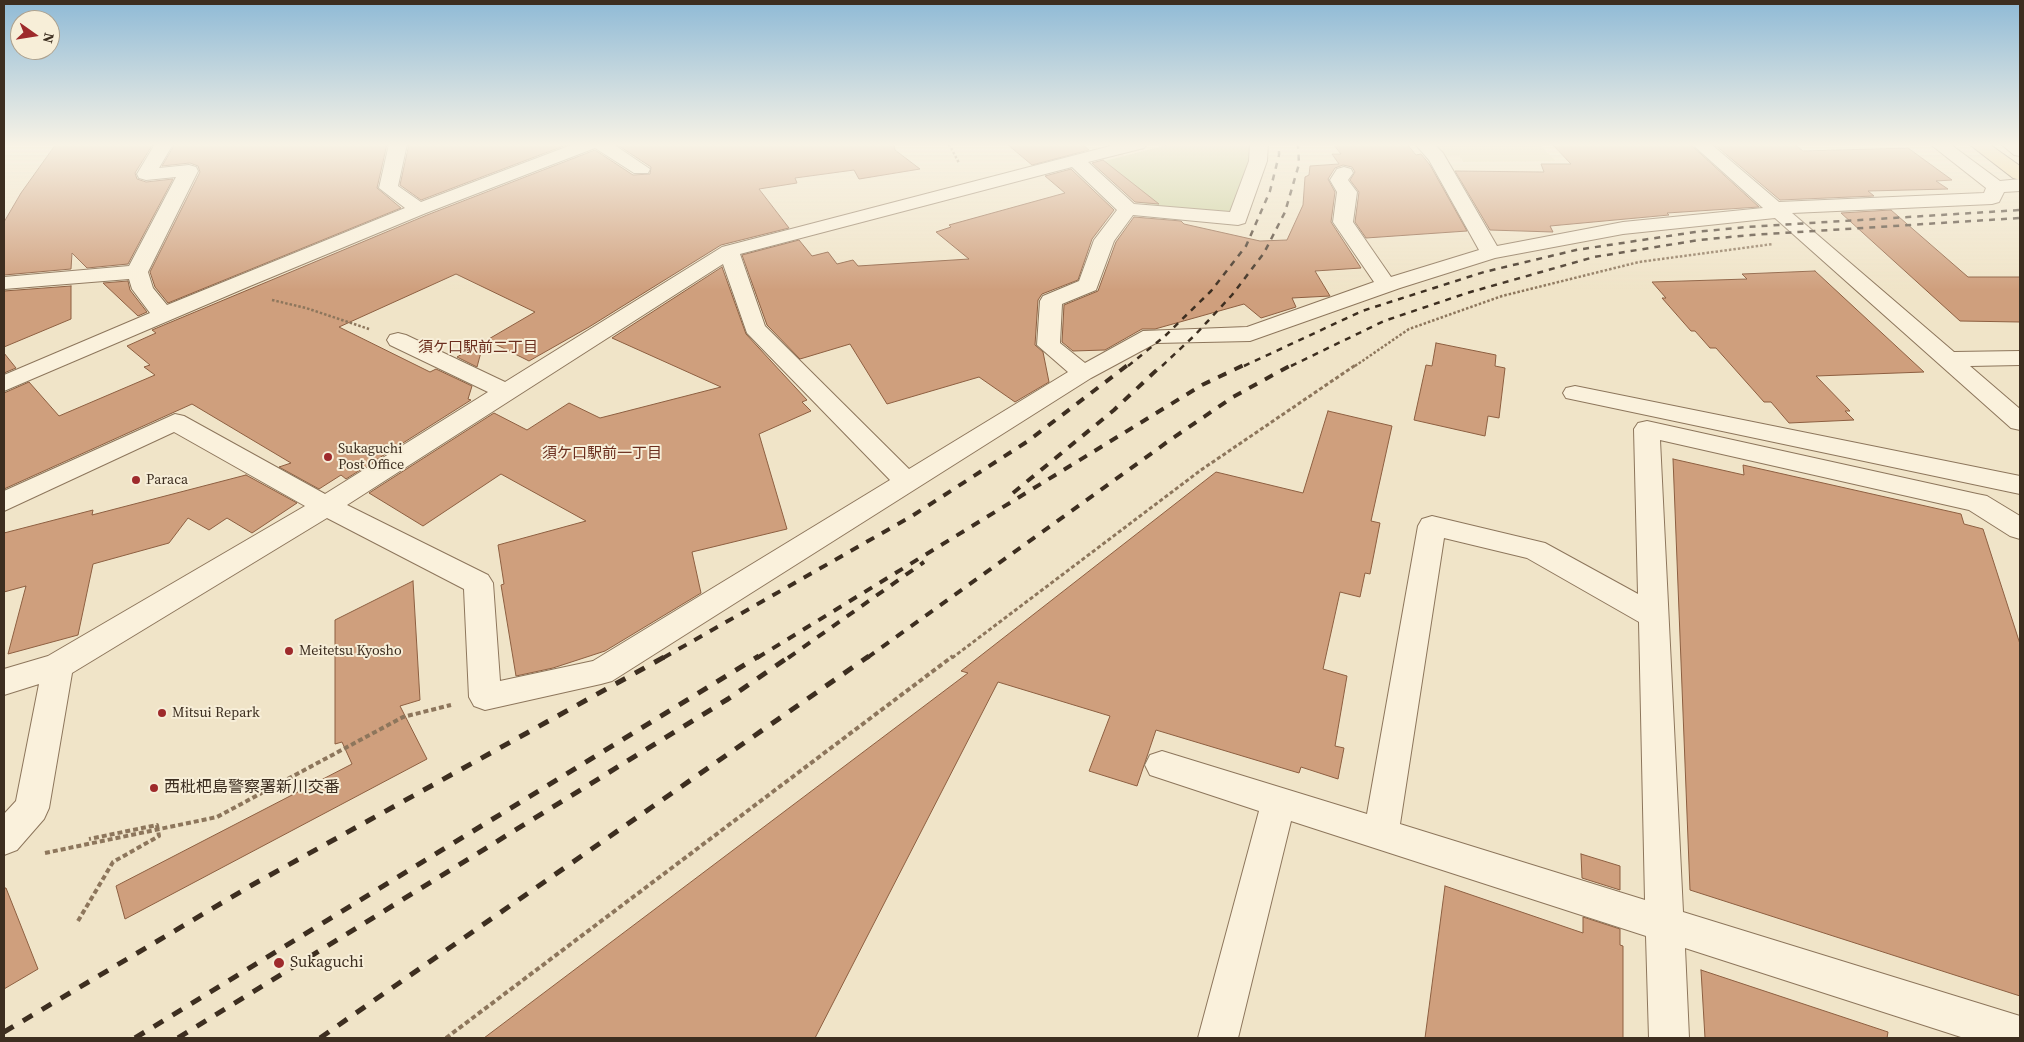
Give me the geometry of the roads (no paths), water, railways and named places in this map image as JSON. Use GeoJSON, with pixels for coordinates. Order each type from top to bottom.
{"type":"FeatureCollection","features":[{"type":"Feature","properties":{"kind":"street"},"geometry":{"type":"LineString","coordinates":[[162,314],[143,289],[137,272],[177,193]]}},
{"type":"Feature","properties":{"kind":"street"},"geometry":{"type":"LineString","coordinates":[[395,193],[419,209]]}},
{"type":"Feature","properties":{"kind":"street"},"geometry":{"type":"LineString","coordinates":[[4,384],[162,314],[462,193]]}},
{"type":"Feature","properties":{"kind":"street"},"geometry":{"type":"LineString","coordinates":[[4,682],[58,666],[326,506],[729,252],[952,193]]}},
{"type":"Feature","properties":{"kind":"street"},"geometry":{"type":"LineString","coordinates":[[1110,193],[1128,209],[1238,220],[1247,193]]}},
{"type":"Feature","properties":{"kind":"street"},"geometry":{"type":"LineString","coordinates":[[1347,193],[1343,222],[1386,285]]}},
{"type":"Feature","properties":{"kind":"street"},"geometry":{"type":"LineString","coordinates":[[1457,193],[1491,253]]}},
{"type":"Feature","properties":{"kind":"street"},"geometry":{"type":"LineString","coordinates":[[1756,193],[2020,422]]}},
{"type":"Feature","properties":{"kind":"street"},"geometry":{"type":"LineString","coordinates":[[4,502],[175,422],[326,506],[478,583],[485,697],[601,672],[1083,373],[1151,336],[1250,334],[1386,285],[1491,253],[1623,228],[1776,210],[1992,198],[1994,193]]}},
{"type":"Feature","properties":{"kind":"street"},"geometry":{"type":"LineString","coordinates":[[1083,373],[1048,345],[1051,301],[1088,285],[1104,240],[1128,209]]}},
{"type":"Feature","properties":{"kind":"street"},"geometry":{"type":"LineString","coordinates":[[729,252],[755,328],[907,482]]}},
{"type":"Feature","properties":{"kind":"street"},"geometry":{"type":"LineString","coordinates":[[4,284],[137,272]]}},
{"type":"Feature","properties":{"kind":"street"},"geometry":{"type":"LineString","coordinates":[[398,340],[507,392]]}},
{"type":"Feature","properties":{"kind":"street"},"geometry":{"type":"LineString","coordinates":[[1948,359],[2020,358]]}},
{"type":"Feature","properties":{"kind":"street"},"geometry":{"type":"LineString","coordinates":[[1575,393],[2020,485]]}},
{"type":"Feature","properties":{"kind":"street"},"geometry":{"type":"LineString","coordinates":[[1669,1038],[1647,429],[1977,502],[2020,529]]}},
{"type":"Feature","properties":{"kind":"street"},"geometry":{"type":"LineString","coordinates":[[1381,834],[1432,526],[1534,550],[1653,616]]}},
{"type":"Feature","properties":{"kind":"street"},"geometry":{"type":"LineString","coordinates":[[4,839],[32,808],[58,666]]}},
{"type":"Feature","properties":{"kind":"street"},"geometry":{"type":"LineString","coordinates":[[1162,764],[2020,1036]]}},
{"type":"Feature","properties":{"kind":"street"},"geometry":{"type":"LineString","coordinates":[[1218,1038],[1279,801]]}},
{"type":"Feature","properties":{"kind":"railway"},"geometry":{"type":"LineString","coordinates":[[1128,366],[1165,336],[1211,291],[1246,246],[1269,193]]}},
{"type":"Feature","properties":{"kind":"railway"},"geometry":{"type":"LineString","coordinates":[[1162,366],[1195,335],[1232,295],[1264,253],[1285,212],[1291,193]]}},
{"type":"Feature","properties":{"kind":"railway"},"geometry":{"type":"LineString","coordinates":[[1244,366],[1362,311],[1484,272],[1576,250],[1695,232],[1747,227],[2020,210]]}},
{"type":"Feature","properties":{"kind":"railway"},"geometry":{"type":"LineString","coordinates":[[1291,366],[1384,321],[1467,293],[1594,257],[1699,240],[1751,235],[2020,218]]}},
{"type":"Feature","properties":{"kind":"railway"},"geometry":{"type":"LineString","coordinates":[[663,658],[912,516],[1028,441],[1129,364]]}},
{"type":"Feature","properties":{"kind":"railway"},"geometry":{"type":"LineString","coordinates":[[1013,493],[1114,410],[1163,364]]}},
{"type":"Feature","properties":{"kind":"railway"},"geometry":{"type":"LineString","coordinates":[[757,658],[1202,385],[1246,364]]}},
{"type":"Feature","properties":{"kind":"railway"},"geometry":{"type":"LineString","coordinates":[[867,658],[1170,440],[1233,397],[1293,364]]}},
{"type":"Feature","properties":{"kind":"railway"},"geometry":{"type":"LineString","coordinates":[[788,658],[924,562]]}},
{"type":"Feature","properties":{"kind":"railway"},"geometry":{"type":"LineString","coordinates":[[4,1032],[252,885],[666,656]]}},
{"type":"Feature","properties":{"kind":"railway"},"geometry":{"type":"LineString","coordinates":[[135,1038],[759,656]]}},
{"type":"Feature","properties":{"kind":"railway"},"geometry":{"type":"LineString","coordinates":[[178,1038],[728,699],[790,656]]}},
{"type":"Feature","properties":{"kind":"railway"},"geometry":{"type":"LineString","coordinates":[[320,1038],[869,656]]}},
{"type":"Feature","properties":{"kind":"place","name":"Sukaguchi Post Office"},"geometry":{"type":"Point","coordinates":[328,457]}},
{"type":"Feature","properties":{"kind":"place","name":"Paraca"},"geometry":{"type":"Point","coordinates":[136,480]}},
{"type":"Feature","properties":{"kind":"place","name":"Meitetsu Kyosho"},"geometry":{"type":"Point","coordinates":[289,651]}},
{"type":"Feature","properties":{"kind":"place","name":"Mitsui Repark"},"geometry":{"type":"Point","coordinates":[162,713]}},
{"type":"Feature","properties":{"kind":"place","name":"西枇杷島警察署新川交番"},"geometry":{"type":"Point","coordinates":[154,788]}},
{"type":"Feature","properties":{"kind":"place","name":"Sukaguchi"},"geometry":{"type":"Point","coordinates":[279,963]}},
{"type":"Feature","properties":{"kind":"district","name":"須ケ口駅前二丁目"},"geometry":{"type":"Point","coordinates":[478,348]}},
{"type":"Feature","properties":{"kind":"district","name":"須ケ口駅前一丁目"},"geometry":{"type":"Point","coordinates":[602,454]}}]}
